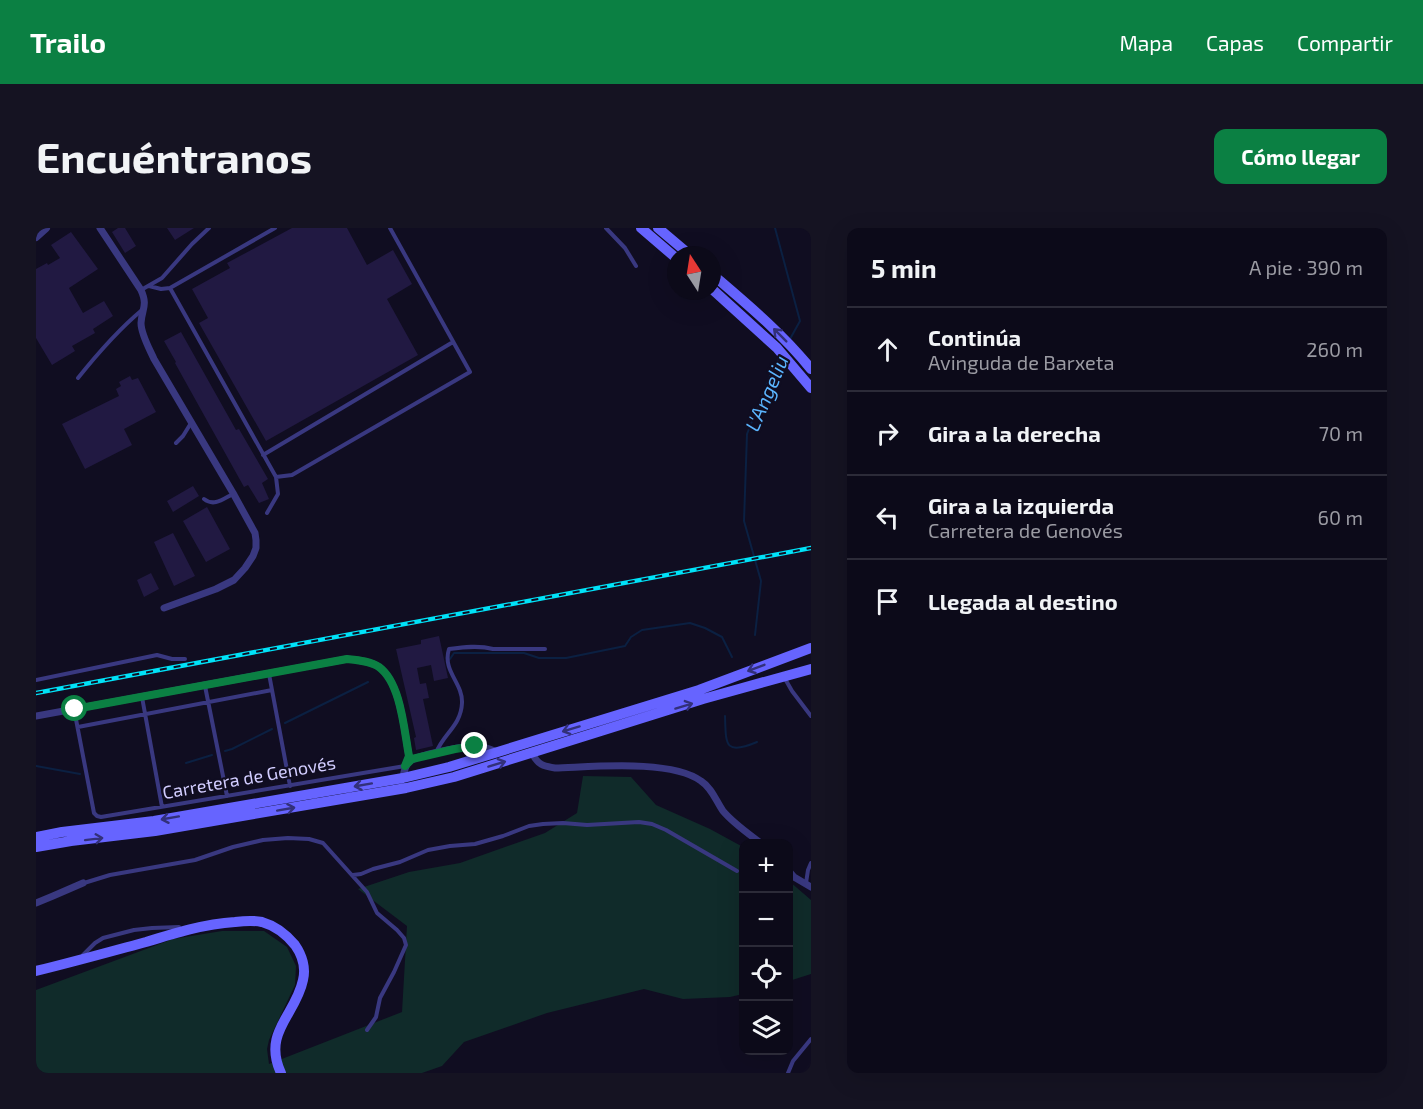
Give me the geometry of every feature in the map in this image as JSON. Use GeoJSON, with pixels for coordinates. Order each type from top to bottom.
{"type":"FeatureCollection","features":[{"type":"Feature","properties":{"kind":"main road"},"geometry":{"type":"LineString","coordinates":[[641,228],[667,250]]}},
{"type":"Feature","properties":{"kind":"main road"},"geometry":{"type":"LineString","coordinates":[[658,228],[679,246]]}},
{"type":"Feature","properties":{"kind":"main road"},"geometry":{"type":"LineString","coordinates":[[721,282],[781,336],[811,369]]}},
{"type":"Feature","properties":{"kind":"main road"},"geometry":{"type":"LineString","coordinates":[[721,297],[777,348],[810,386]]}},
{"type":"Feature","properties":{"kind":"main road"},"geometry":{"type":"LineString","coordinates":[[36,837],[153,821],[403,778],[449,767],[699,690],[811,648]]}},
{"type":"Feature","properties":{"kind":"main road"},"geometry":{"type":"LineString","coordinates":[[36,847],[155,831],[406,788],[454,777],[703,699],[811,669]]}},
{"type":"Feature","properties":{"kind":"main road"},"geometry":{"type":"LineString","coordinates":[[36,971],[211,924],[261,922],[276,928],[297,949],[303,963],[303,980],[278,1035],[275,1051],[281,1073]]}},
{"type":"Feature","properties":{"kind":"street"},"geometry":{"type":"LineString","coordinates":[[36,237],[46,228]]}},
{"type":"Feature","properties":{"kind":"street"},"geometry":{"type":"LineString","coordinates":[[100,228],[144,297],[145,307],[141,324],[154,359],[255,533],[256,548],[248,564],[234,580],[216,590],[164,608]]}},
{"type":"Feature","properties":{"kind":"street"},"geometry":{"type":"LineString","coordinates":[[36,716],[347,659],[362,661],[378,666],[391,678],[397,693],[409,756],[403,778]]}},
{"type":"Feature","properties":{"kind":"street","name":"Carretera de Genovés"},"geometry":{"type":"LineString","coordinates":[[405,766],[412,759],[475,746],[497,752]]}},
{"type":"Feature","properties":{"kind":"street"},"geometry":{"type":"LineString","coordinates":[[532,753],[542,766],[555,768],[644,766],[690,774],[703,782],[728,816],[757,839]]}},
{"type":"Feature","properties":{"kind":"street"},"geometry":{"type":"LineString","coordinates":[[793,876],[808,885]]}},
{"type":"Feature","properties":{"kind":"street"},"geometry":{"type":"LineString","coordinates":[[36,903],[83,883]]}},
{"type":"Feature","properties":{"kind":"lane"},"geometry":{"type":"LineString","coordinates":[[141,290],[162,278],[192,244],[210,228]]}},
{"type":"Feature","properties":{"kind":"lane"},"geometry":{"type":"LineString","coordinates":[[149,285],[161,289],[170,288],[275,228]]}},
{"type":"Feature","properties":{"kind":"lane"},"geometry":{"type":"LineString","coordinates":[[276,477],[292,475],[470,372],[390,228]]}},
{"type":"Feature","properties":{"kind":"lane"},"geometry":{"type":"LineString","coordinates":[[606,228],[625,248],[636,266]]}},
{"type":"Feature","properties":{"kind":"lane"},"geometry":{"type":"LineString","coordinates":[[170,288],[276,477],[278,494],[267,513]]}},
{"type":"Feature","properties":{"kind":"lane"},"geometry":{"type":"LineString","coordinates":[[78,378],[125,324],[145,307]]}},
{"type":"Feature","properties":{"kind":"lane"},"geometry":{"type":"LineString","coordinates":[[263,455],[453,342]]}},
{"type":"Feature","properties":{"kind":"lane"},"geometry":{"type":"LineString","coordinates":[[176,443],[191,423]]}},
{"type":"Feature","properties":{"kind":"lane"},"geometry":{"type":"LineString","coordinates":[[204,499],[213,504],[233,494]]}},
{"type":"Feature","properties":{"kind":"lane"},"geometry":{"type":"LineString","coordinates":[[435,753],[456,725],[462,704],[462,695],[451,674],[447,656],[449,649],[460,647],[544,649]]}},
{"type":"Feature","properties":{"kind":"lane"},"geometry":{"type":"LineString","coordinates":[[36,680],[157,655],[172,659],[185,659]]}},
{"type":"Feature","properties":{"kind":"lane"},"geometry":{"type":"LineString","coordinates":[[268,674],[290,786]]}},
{"type":"Feature","properties":{"kind":"lane"},"geometry":{"type":"LineString","coordinates":[[783,676],[811,716]]}},
{"type":"Feature","properties":{"kind":"lane"},"geometry":{"type":"LineString","coordinates":[[205,685],[226,796]]}},
{"type":"Feature","properties":{"kind":"lane"},"geometry":{"type":"LineString","coordinates":[[75,709],[78,727],[272,690]]}},
{"type":"Feature","properties":{"kind":"lane"},"geometry":{"type":"LineString","coordinates":[[142,697],[162,807]]}},
{"type":"Feature","properties":{"kind":"lane","name":"Carretera de Genovés"},"geometry":{"type":"LineString","coordinates":[[78,727],[94,813],[101,817],[405,766]]}},
{"type":"Feature","properties":{"kind":"lane"},"geometry":{"type":"LineString","coordinates":[[352,875],[400,862],[428,850],[475,844],[529,826],[639,822],[666,830],[737,871]]}},
{"type":"Feature","properties":{"kind":"lane"},"geometry":{"type":"LineString","coordinates":[[83,883],[110,875],[195,860],[263,840],[309,839],[323,843],[367,892],[377,913],[397,930],[404,938],[406,945],[380,998],[375,1017],[367,1030]]}},
{"type":"Feature","properties":{"kind":"lane"},"geometry":{"type":"LineString","coordinates":[[808,885],[808,870],[811,863]]}},
{"type":"Feature","properties":{"kind":"lane"},"geometry":{"type":"LineString","coordinates":[[788,1073],[793,1061],[811,1039]]}},
{"type":"Feature","properties":{"kind":"green space"},"geometry":{"type":"Polygon","coordinates":[[[583,776],[631,777],[656,805],[739,845],[739,995],[683,999],[644,989],[547,1013],[464,1042],[442,1066],[422,1073],[36,1073],[36,990],[173,939],[222,931],[264,931],[287,947],[296,966],[295,985],[269,1040],[267,1049],[269,1064],[402,1012],[407,926],[358,889],[409,872],[460,863],[545,833],[577,813],[583,776]]]}},
{"type":"Feature","properties":{"kind":"green space"},"geometry":{"type":"Polygon","coordinates":[[[793,884],[811,900],[811,974],[793,980],[793,884]]]}},
{"type":"Feature","properties":{"kind":"building"},"geometry":{"type":"Polygon","coordinates":[[[118,228],[125,228],[136,246],[125,253],[112,232],[118,228]]]}},
{"type":"Feature","properties":{"kind":"building"},"geometry":{"type":"Polygon","coordinates":[[[167,228],[194,228],[175,240],[167,228]]]}},
{"type":"Feature","properties":{"kind":"building"},"geometry":{"type":"Polygon","coordinates":[[[292,228],[347,228],[367,265],[393,250],[412,284],[387,299],[418,355],[266,441],[199,323],[208,318],[192,289],[230,268],[227,263],[292,228]]]}},
{"type":"Feature","properties":{"kind":"building"},"geometry":{"type":"Polygon","coordinates":[[[71,232],[98,269],[69,288],[70,290],[83,313],[104,301],[113,316],[93,329],[95,333],[72,346],[75,351],[52,365],[36,338],[36,269],[60,258],[51,245],[71,232]]]}},
{"type":"Feature","properties":{"kind":"building"},"geometry":{"type":"Polygon","coordinates":[[[181,332],[236,430],[239,429],[268,479],[262,483],[269,499],[259,503],[248,485],[244,487],[175,363],[164,341],[181,332]]]}},
{"type":"Feature","properties":{"kind":"building"},"geometry":{"type":"Polygon","coordinates":[[[130,376],[132,380],[138,378],[156,412],[124,429],[132,445],[85,469],[62,424],[119,396],[116,389],[121,386],[119,382],[130,376]]]}},
{"type":"Feature","properties":{"kind":"building"},"geometry":{"type":"Polygon","coordinates":[[[193,486],[199,496],[173,512],[167,501],[193,486]]]}},
{"type":"Feature","properties":{"kind":"building"},"geometry":{"type":"Polygon","coordinates":[[[207,507],[230,549],[206,562],[183,521],[207,507]]]}},
{"type":"Feature","properties":{"kind":"building"},"geometry":{"type":"Polygon","coordinates":[[[173,533],[195,576],[174,586],[154,542],[173,533]]]}},
{"type":"Feature","properties":{"kind":"building"},"geometry":{"type":"Polygon","coordinates":[[[151,573],[159,589],[144,597],[137,580],[151,573]]]}},
{"type":"Feature","properties":{"kind":"building"},"geometry":{"type":"Polygon","coordinates":[[[439,636],[448,678],[434,681],[431,665],[417,668],[420,684],[426,683],[429,698],[423,699],[433,746],[416,750],[414,738],[416,737],[396,649],[421,644],[421,640],[439,636]]]}},
{"type":"Feature","properties":{"kind":"waterway","name":"L'Angeliu"},"geometry":{"type":"LineString","coordinates":[[775,228],[800,321],[790,339]]}},
{"type":"Feature","properties":{"kind":"waterway","name":"L'Angeliu"},"geometry":{"type":"LineString","coordinates":[[755,635],[761,581],[744,521],[747,434],[772,371],[780,357]]}},
{"type":"Feature","properties":{"kind":"waterway"},"geometry":{"type":"LineString","coordinates":[[450,659],[454,653],[524,653],[539,658],[566,658],[625,646],[631,637],[642,630],[690,623],[722,637],[732,657]]}},
{"type":"Feature","properties":{"kind":"waterway"},"geometry":{"type":"LineString","coordinates":[[285,723],[368,682]]}},
{"type":"Feature","properties":{"kind":"waterway"},"geometry":{"type":"LineString","coordinates":[[725,716],[729,745],[738,748],[757,742]]}},
{"type":"Feature","properties":{"kind":"waterway"},"geometry":{"type":"LineString","coordinates":[[225,751],[272,729]]}},
{"type":"Feature","properties":{"kind":"waterway"},"geometry":{"type":"LineString","coordinates":[[186,763],[212,755]]}},
{"type":"Feature","properties":{"kind":"waterway"},"geometry":{"type":"LineString","coordinates":[[36,766],[80,774]]}},
{"type":"Feature","properties":{"kind":"railway"},"geometry":{"type":"LineString","coordinates":[[36,693],[811,548]]}},
{"type":"Feature","properties":{"kind":"route"},"geometry":{"type":"LineString","coordinates":[[75,709],[347,659],[378,666],[391,678],[397,693],[409,756],[405,766],[412,759],[475,746]]}}]}
